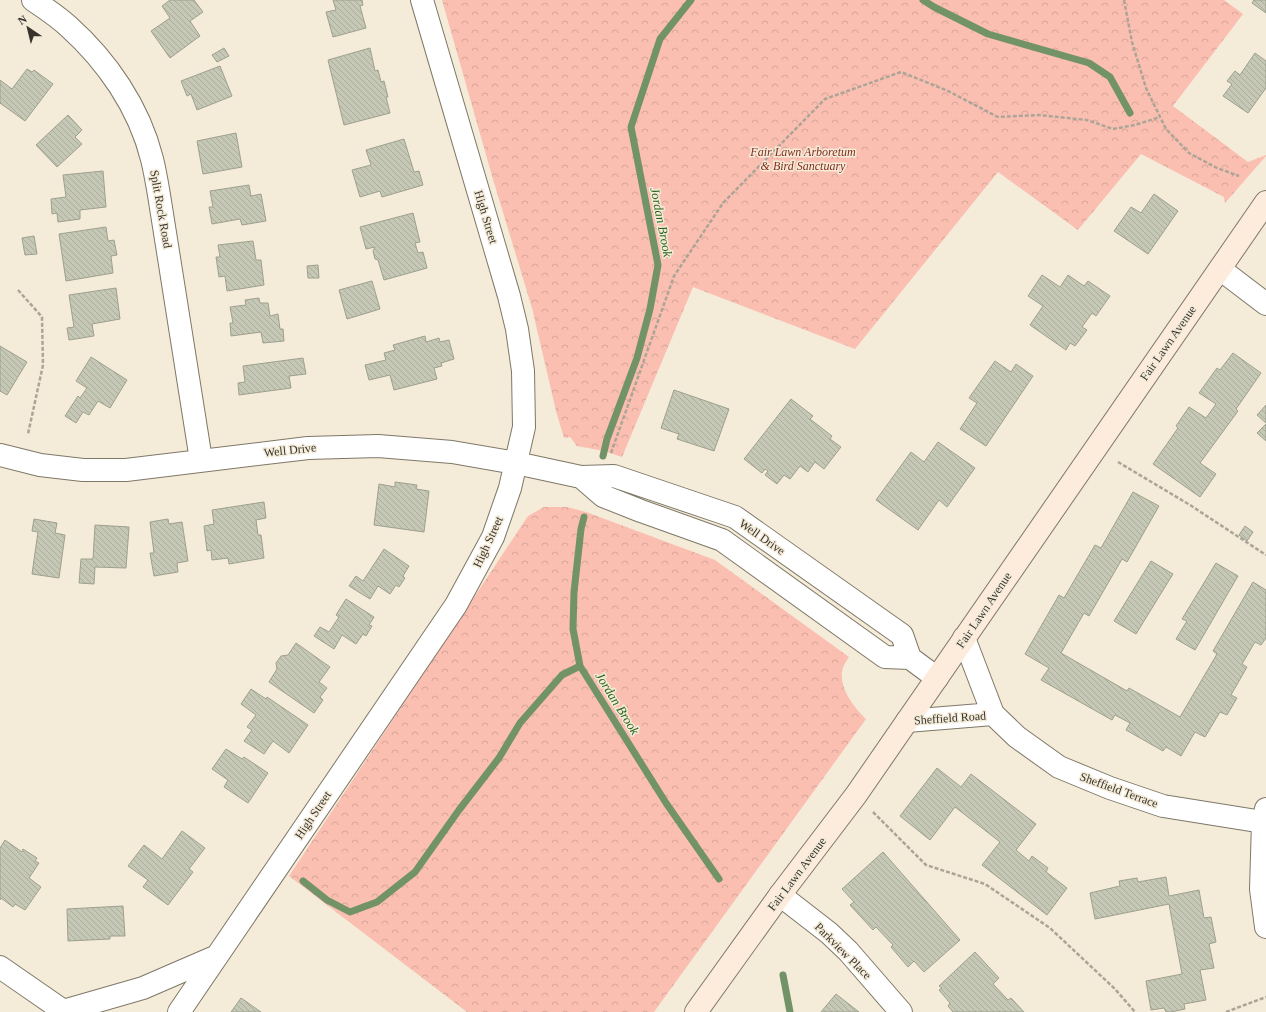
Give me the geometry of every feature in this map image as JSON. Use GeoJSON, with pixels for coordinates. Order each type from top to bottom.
{"type":"FeatureCollection","features":[{"type":"Feature","properties":{"kind":"main road","name":"Fair Lawn Avenue"},"geometry":{"type":"LineString","coordinates":[[696,1012],[780,895],[856,794],[1266,202]]}},
{"type":"Feature","properties":{"kind":"street","name":"Split Rock Road"},"geometry":{"type":"LineString","coordinates":[[33,0],[67,25],[97,55],[119,85],[138,118],[152,158],[160,195],[201,460]]}},
{"type":"Feature","properties":{"kind":"street","name":"High Street"},"geometry":{"type":"LineString","coordinates":[[179,1012],[456,605],[493,537],[510,488],[524,426],[523,371],[517,329],[509,296],[422,0]]}},
{"type":"Feature","properties":{"kind":"street"},"geometry":{"type":"LineString","coordinates":[[1220,268],[1266,304]]}},
{"type":"Feature","properties":{"kind":"street","name":"Well Drive"},"geometry":{"type":"LineString","coordinates":[[0,455],[40,465],[83,470],[126,470],[308,448],[378,446],[452,452],[516,463],[581,477],[604,496],[722,540],[885,656],[910,658],[937,678]]}},
{"type":"Feature","properties":{"kind":"street"},"geometry":{"type":"LineString","coordinates":[[964,638],[993,714]]}},
{"type":"Feature","properties":{"kind":"street","name":"Sheffield Road"},"geometry":{"type":"LineString","coordinates":[[907,721],[993,714]]}},
{"type":"Feature","properties":{"kind":"street","name":"Sheffield Terrace"},"geometry":{"type":"LineString","coordinates":[[993,714],[1017,737],[1059,767],[1110,788],[1163,806],[1264,816]]}},
{"type":"Feature","properties":{"kind":"street"},"geometry":{"type":"LineString","coordinates":[[1264,816],[1261,889],[1266,927]]}},
{"type":"Feature","properties":{"kind":"street","name":"Parkview Place"},"geometry":{"type":"LineString","coordinates":[[780,895],[829,933],[848,952],[901,1012]]}},
{"type":"Feature","properties":{"kind":"street"},"geometry":{"type":"LineString","coordinates":[[0,967],[64,1011],[143,988],[217,956]]}},
{"type":"Feature","properties":{"kind":"path"},"geometry":{"type":"LineString","coordinates":[[1124,0],[1132,42],[1146,88],[1166,129],[1189,153],[1217,168],[1239,176]]}},
{"type":"Feature","properties":{"kind":"path"},"geometry":{"type":"LineString","coordinates":[[609,458],[674,276],[723,203],[825,99],[901,72],[948,91],[998,117],[1040,115],[1087,120],[1113,129],[1135,125],[1160,117]]}},
{"type":"Feature","properties":{"kind":"path"},"geometry":{"type":"LineString","coordinates":[[18,290],[42,317],[43,365],[28,434]]}},
{"type":"Feature","properties":{"kind":"path"},"geometry":{"type":"LineString","coordinates":[[1118,462],[1190,505],[1266,555]]}},
{"type":"Feature","properties":{"kind":"path"},"geometry":{"type":"LineString","coordinates":[[856,794],[926,865],[985,884],[1050,928],[1115,988],[1135,1012]]}},
{"type":"Feature","properties":{"kind":"path"},"geometry":{"type":"LineString","coordinates":[[1226,1012],[1266,997]]}},
{"type":"Feature","properties":{"kind":"green space","name":"Fair Lawn Arboretum & Bird Sanctuary"},"geometry":{"type":"Polygon","coordinates":[[[442,0],[1224,0],[1243,14],[1173,106],[1248,162],[1266,156],[1225,203],[1224,197],[1141,154],[1078,230],[998,172],[855,349],[693,287],[622,457],[604,451],[577,446],[570,437],[564,438],[556,411],[532,308],[492,176],[442,0]]]}},
{"type":"Feature","properties":{"kind":"green space"},"geometry":{"type":"Polygon","coordinates":[[[544,507],[567,507],[586,512],[715,560],[849,657],[842,671],[843,685],[853,704],[866,719],[654,1012],[467,1012],[289,876],[528,516],[544,507]]]}},
{"type":"Feature","properties":{"kind":"building"},"geometry":{"type":"Polygon","coordinates":[[[170,0],[194,0],[203,12],[190,21],[200,36],[170,58],[151,31],[170,18],[162,6],[170,0]]]}},
{"type":"Feature","properties":{"kind":"building"},"geometry":{"type":"Polygon","coordinates":[[[333,0],[362,0],[363,5],[360,6],[366,28],[333,37],[326,12],[336,10],[333,0]]]}},
{"type":"Feature","properties":{"kind":"building"},"geometry":{"type":"Polygon","coordinates":[[[1254,0],[1266,0],[1266,13],[1252,3],[1254,0]]]}},
{"type":"Feature","properties":{"kind":"building"},"geometry":{"type":"Polygon","coordinates":[[[224,48],[229,56],[217,62],[212,55],[224,48]]]}},
{"type":"Feature","properties":{"kind":"building"},"geometry":{"type":"Polygon","coordinates":[[[370,48],[375,71],[378,70],[381,82],[384,81],[390,113],[344,125],[328,60],[370,48]]]}},
{"type":"Feature","properties":{"kind":"building"},"geometry":{"type":"Polygon","coordinates":[[[1255,53],[1266,61],[1266,88],[1248,113],[1223,96],[1232,84],[1227,81],[1235,71],[1240,75],[1255,53]]]}},
{"type":"Feature","properties":{"kind":"building"},"geometry":{"type":"Polygon","coordinates":[[[220,66],[232,96],[197,110],[191,94],[187,96],[181,81],[220,66]]]}},
{"type":"Feature","properties":{"kind":"building"},"geometry":{"type":"Polygon","coordinates":[[[27,69],[32,72],[34,70],[53,84],[25,121],[0,103],[0,80],[12,89],[27,69]]]}},
{"type":"Feature","properties":{"kind":"building"},"geometry":{"type":"Polygon","coordinates":[[[68,115],[82,130],[75,137],[82,144],[57,167],[36,145],[68,115]]]}},
{"type":"Feature","properties":{"kind":"building"},"geometry":{"type":"Polygon","coordinates":[[[236,133],[242,167],[203,174],[197,141],[236,133]]]}},
{"type":"Feature","properties":{"kind":"building"},"geometry":{"type":"Polygon","coordinates":[[[404,139],[414,172],[419,171],[423,185],[382,197],[380,191],[360,197],[352,170],[371,165],[366,150],[404,139]]]}},
{"type":"Feature","properties":{"kind":"building"},"geometry":{"type":"Polygon","coordinates":[[[103,171],[106,207],[80,210],[80,219],[58,222],[57,213],[52,214],[51,199],[66,197],[63,175],[103,171]]]}},
{"type":"Feature","properties":{"kind":"building"},"geometry":{"type":"Polygon","coordinates":[[[249,185],[251,196],[261,194],[266,221],[242,225],[240,219],[212,224],[209,207],[213,207],[210,191],[249,185]]]}},
{"type":"Feature","properties":{"kind":"building"},"geometry":{"type":"Polygon","coordinates":[[[1154,194],[1178,211],[1148,254],[1114,231],[1131,207],[1141,213],[1154,194]]]}},
{"type":"Feature","properties":{"kind":"building"},"geometry":{"type":"Polygon","coordinates":[[[413,213],[420,242],[415,243],[418,253],[423,252],[427,268],[384,280],[378,260],[375,259],[373,251],[375,247],[366,249],[360,227],[413,213]]]}},
{"type":"Feature","properties":{"kind":"building"},"geometry":{"type":"Polygon","coordinates":[[[106,227],[108,241],[114,240],[117,255],[111,256],[113,273],[66,281],[59,234],[106,227]]]}},
{"type":"Feature","properties":{"kind":"building"},"geometry":{"type":"Polygon","coordinates":[[[34,236],[37,254],[25,255],[22,238],[34,236]]]}},
{"type":"Feature","properties":{"kind":"building"},"geometry":{"type":"Polygon","coordinates":[[[253,241],[256,260],[261,260],[264,285],[227,291],[225,276],[219,277],[216,257],[220,257],[218,245],[253,241]]]}},
{"type":"Feature","properties":{"kind":"building"},"geometry":{"type":"Polygon","coordinates":[[[318,265],[319,278],[308,278],[307,266],[318,265]]]}},
{"type":"Feature","properties":{"kind":"building"},"geometry":{"type":"Polygon","coordinates":[[[1042,275],[1060,287],[1068,275],[1084,286],[1088,281],[1110,296],[1096,316],[1092,313],[1082,327],[1087,330],[1075,346],[1070,343],[1066,350],[1030,325],[1043,306],[1028,296],[1042,275]]]}},
{"type":"Feature","properties":{"kind":"building"},"geometry":{"type":"Polygon","coordinates":[[[372,281],[380,309],[347,319],[339,290],[372,281]]]}},
{"type":"Feature","properties":{"kind":"building"},"geometry":{"type":"Polygon","coordinates":[[[116,288],[120,319],[92,324],[94,336],[69,340],[67,328],[74,327],[69,295],[116,288]]]}},
{"type":"Feature","properties":{"kind":"building"},"geometry":{"type":"Polygon","coordinates":[[[259,298],[260,303],[268,303],[270,316],[278,314],[280,329],[283,329],[284,341],[263,343],[261,332],[231,336],[230,323],[233,323],[230,307],[246,305],[245,300],[259,298]]]}},
{"type":"Feature","properties":{"kind":"building"},"geometry":{"type":"Polygon","coordinates":[[[425,336],[426,342],[439,338],[440,342],[449,340],[454,359],[441,363],[442,366],[434,368],[437,379],[394,390],[390,375],[369,380],[365,365],[386,360],[384,353],[395,350],[393,345],[425,336]]]}},
{"type":"Feature","properties":{"kind":"building"},"geometry":{"type":"Polygon","coordinates":[[[0,346],[27,362],[7,395],[0,391],[0,346]]]}},
{"type":"Feature","properties":{"kind":"building"},"geometry":{"type":"Polygon","coordinates":[[[1233,353],[1261,373],[1236,409],[1238,411],[1200,463],[1216,474],[1200,497],[1153,464],[1178,428],[1176,426],[1189,407],[1206,418],[1216,404],[1199,393],[1217,368],[1220,370],[1233,353]]]}},
{"type":"Feature","properties":{"kind":"building"},"geometry":{"type":"Polygon","coordinates":[[[91,357],[127,380],[110,408],[98,401],[89,415],[83,412],[76,423],[65,416],[78,396],[80,398],[87,388],[76,381],[91,357]]]}},
{"type":"Feature","properties":{"kind":"building"},"geometry":{"type":"Polygon","coordinates":[[[303,358],[306,374],[289,376],[291,388],[239,395],[238,383],[245,382],[243,366],[303,358]]]}},
{"type":"Feature","properties":{"kind":"building"},"geometry":{"type":"Polygon","coordinates":[[[995,361],[1011,372],[1016,364],[1033,376],[986,446],[960,429],[977,403],[969,398],[995,361]]]}},
{"type":"Feature","properties":{"kind":"building"},"geometry":{"type":"Polygon","coordinates":[[[674,390],[729,409],[714,451],[677,439],[679,434],[661,428],[674,390]]]}},
{"type":"Feature","properties":{"kind":"building"},"geometry":{"type":"Polygon","coordinates":[[[791,399],[813,416],[810,419],[832,436],[830,439],[841,447],[824,469],[815,462],[808,472],[800,466],[790,479],[784,475],[777,484],[765,475],[768,471],[765,469],[762,473],[744,459],[791,399]]]}},
{"type":"Feature","properties":{"kind":"building"},"geometry":{"type":"Polygon","coordinates":[[[1266,405],[1266,423],[1257,415],[1266,405]]]}},
{"type":"Feature","properties":{"kind":"building"},"geometry":{"type":"Polygon","coordinates":[[[1266,424],[1266,441],[1257,433],[1266,424]]]}},
{"type":"Feature","properties":{"kind":"building"},"geometry":{"type":"Polygon","coordinates":[[[938,442],[975,468],[947,507],[939,500],[918,530],[876,500],[911,452],[924,462],[938,442]]]}},
{"type":"Feature","properties":{"kind":"building"},"geometry":{"type":"Polygon","coordinates":[[[395,482],[417,485],[416,489],[429,491],[424,532],[374,525],[379,484],[395,487],[395,482]]]}},
{"type":"Feature","properties":{"kind":"building"},"geometry":{"type":"Polygon","coordinates":[[[1133,492],[1159,506],[1127,562],[1122,559],[1089,616],[1084,613],[1061,653],[1127,691],[1129,688],[1180,717],[1217,654],[1213,651],[1253,582],[1266,590],[1266,638],[1261,645],[1255,642],[1242,664],[1247,667],[1231,695],[1237,698],[1227,715],[1220,712],[1205,737],[1195,732],[1181,756],[1166,747],[1163,751],[1126,730],[1130,723],[1115,715],[1112,720],[1041,680],[1049,668],[1025,654],[1059,595],[1064,598],[1095,545],[1101,548],[1133,492]]]}},
{"type":"Feature","properties":{"kind":"building"},"geometry":{"type":"Polygon","coordinates":[[[264,502],[266,518],[256,520],[258,535],[261,535],[264,558],[229,564],[228,558],[212,560],[211,550],[207,551],[204,526],[214,524],[212,510],[264,502]]]}},
{"type":"Feature","properties":{"kind":"building"},"geometry":{"type":"Polygon","coordinates":[[[34,519],[57,523],[55,533],[65,535],[59,578],[32,574],[38,532],[32,531],[34,519]]]}},
{"type":"Feature","properties":{"kind":"building"},"geometry":{"type":"Polygon","coordinates":[[[168,519],[169,524],[182,522],[188,561],[177,563],[178,572],[154,576],[150,553],[154,553],[150,522],[168,519]]]}},
{"type":"Feature","properties":{"kind":"building"},"geometry":{"type":"Polygon","coordinates":[[[95,525],[129,527],[126,568],[95,567],[94,584],[79,583],[81,559],[93,559],[95,525]]]}},
{"type":"Feature","properties":{"kind":"building"},"geometry":{"type":"Polygon","coordinates":[[[1245,526],[1253,532],[1247,541],[1239,535],[1245,526]]]}},
{"type":"Feature","properties":{"kind":"building"},"geometry":{"type":"Polygon","coordinates":[[[384,549],[409,566],[403,576],[405,578],[399,587],[396,585],[390,594],[378,586],[370,599],[349,586],[356,576],[363,581],[384,549]]]}},
{"type":"Feature","properties":{"kind":"building"},"geometry":{"type":"Polygon","coordinates":[[[1151,561],[1173,574],[1136,634],[1114,621],[1151,561]]]}},
{"type":"Feature","properties":{"kind":"building"},"geometry":{"type":"Polygon","coordinates":[[[1216,563],[1238,576],[1195,650],[1176,639],[1187,621],[1182,619],[1216,563]]]}},
{"type":"Feature","properties":{"kind":"building"},"geometry":{"type":"Polygon","coordinates":[[[346,599],[374,617],[369,625],[372,626],[366,636],[363,634],[356,644],[342,635],[334,649],[314,636],[320,627],[329,632],[339,617],[336,615],[346,599]]]}},
{"type":"Feature","properties":{"kind":"building"},"geometry":{"type":"Polygon","coordinates":[[[296,643],[330,667],[319,682],[327,688],[320,697],[323,700],[314,713],[269,682],[277,669],[276,663],[281,656],[288,655],[296,643]]]}},
{"type":"Feature","properties":{"kind":"building"},"geometry":{"type":"Polygon","coordinates":[[[251,689],[266,699],[267,697],[308,725],[289,753],[273,741],[264,754],[244,741],[252,730],[247,727],[256,715],[241,704],[251,689]]]}},
{"type":"Feature","properties":{"kind":"building"},"geometry":{"type":"Polygon","coordinates":[[[226,749],[242,759],[244,757],[268,773],[248,803],[224,787],[228,780],[212,769],[226,749]]]}},
{"type":"Feature","properties":{"kind":"building"},"geometry":{"type":"Polygon","coordinates":[[[937,768],[961,787],[971,774],[1036,824],[1016,850],[1029,861],[1032,856],[1048,868],[1046,872],[1067,888],[1047,915],[982,865],[1000,842],[955,807],[930,840],[900,816],[937,768]]]}},
{"type":"Feature","properties":{"kind":"building"},"geometry":{"type":"Polygon","coordinates":[[[182,831],[205,848],[189,869],[193,872],[168,905],[143,887],[148,880],[128,866],[144,845],[162,859],[182,831]]]}},
{"type":"Feature","properties":{"kind":"building"},"geometry":{"type":"Polygon","coordinates":[[[5,840],[22,852],[23,849],[37,858],[35,861],[39,863],[29,878],[41,887],[25,910],[15,904],[13,907],[1,898],[0,900],[0,848],[5,840]]]}},
{"type":"Feature","properties":{"kind":"building"},"geometry":{"type":"Polygon","coordinates":[[[883,852],[960,940],[924,972],[914,961],[908,967],[891,947],[893,945],[876,927],[873,930],[850,905],[854,902],[842,889],[883,852]]]}},
{"type":"Feature","properties":{"kind":"building"},"geometry":{"type":"Polygon","coordinates":[[[1166,877],[1169,896],[1199,890],[1204,918],[1211,917],[1216,942],[1209,944],[1214,968],[1200,970],[1206,1000],[1184,1004],[1185,1009],[1171,1012],[1166,1012],[1164,1008],[1151,1010],[1146,981],[1182,974],[1169,904],[1095,919],[1090,893],[1120,886],[1119,881],[1137,878],[1138,882],[1166,877]]]}},
{"type":"Feature","properties":{"kind":"building"},"geometry":{"type":"Polygon","coordinates":[[[123,906],[125,936],[110,936],[110,939],[68,941],[67,909],[123,906]]]}},
{"type":"Feature","properties":{"kind":"building"},"geometry":{"type":"Polygon","coordinates":[[[975,952],[999,978],[993,984],[1008,1000],[1011,998],[1024,1012],[953,1012],[948,1006],[950,1003],[939,990],[942,988],[939,986],[975,952]]]}},
{"type":"Feature","properties":{"kind":"building"},"geometry":{"type":"Polygon","coordinates":[[[836,994],[859,1012],[821,1012],[836,994]]]}},
{"type":"Feature","properties":{"kind":"building"},"geometry":{"type":"Polygon","coordinates":[[[241,998],[261,1012],[231,1012],[241,998]]]}},
{"type":"Feature","properties":{"kind":"waterway","name":"Jordan Brook"},"geometry":{"type":"LineString","coordinates":[[603,456],[607,439],[637,358],[650,309],[658,265],[631,127],[660,39],[691,0]]}},
{"type":"Feature","properties":{"kind":"waterway"},"geometry":{"type":"LineString","coordinates":[[923,0],[988,34],[1089,63],[1110,77],[1130,113]]}},
{"type":"Feature","properties":{"kind":"waterway","name":"Jordan Brook"},"geometry":{"type":"LineString","coordinates":[[584,517],[581,529],[574,592],[573,629],[580,666],[666,803],[719,879]]}},
{"type":"Feature","properties":{"kind":"waterway"},"geometry":{"type":"LineString","coordinates":[[303,881],[327,900],[350,912],[377,902],[415,872],[459,810],[499,758],[520,723],[562,675],[580,666]]}},
{"type":"Feature","properties":{"kind":"waterway","name":"Jordan Brook"},"geometry":{"type":"LineString","coordinates":[[783,975],[790,1012]]}}]}
